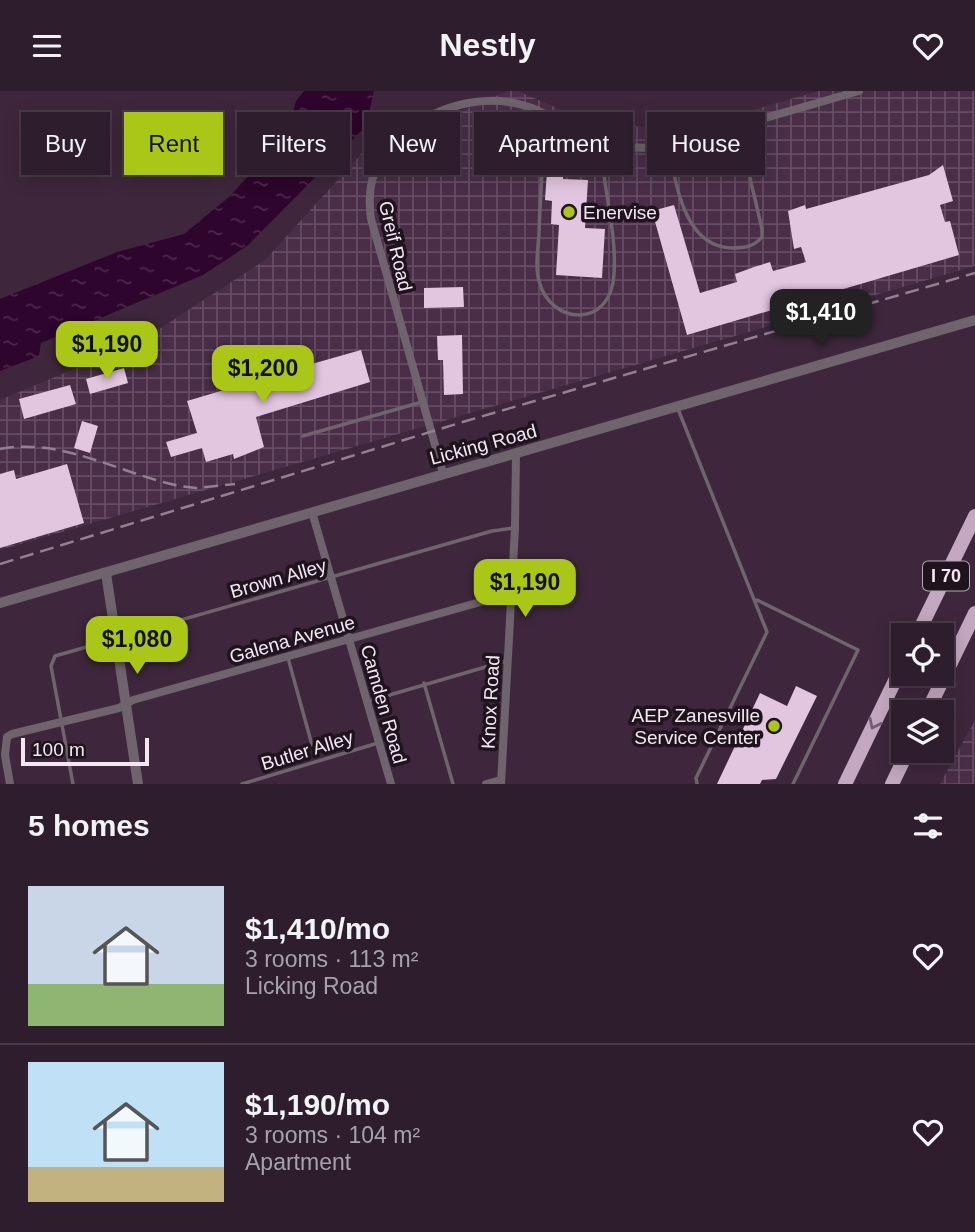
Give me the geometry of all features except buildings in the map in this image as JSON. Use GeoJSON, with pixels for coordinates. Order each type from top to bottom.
{"type":"FeatureCollection","features":[{"type":"Feature","properties":{"kind":"highway","name":"I 70"},"geometry":{"type":"LineString","coordinates":[[923,623],[975,516]]}},
{"type":"Feature","properties":{"kind":"highway","name":"I 70"},"geometry":{"type":"LineString","coordinates":[[954,648],[975,613]]}},
{"type":"Feature","properties":{"kind":"highway"},"geometry":{"type":"LineString","coordinates":[[845,784],[892,686]]}},
{"type":"Feature","properties":{"kind":"highway"},"geometry":{"type":"LineString","coordinates":[[892,784],[902,763]]}},
{"type":"Feature","properties":{"kind":"street","name":"Greif Road"},"geometry":{"type":"LineString","coordinates":[[765,119],[859,91]]}},
{"type":"Feature","properties":{"kind":"street","name":"Greif Road"},"geometry":{"type":"LineString","coordinates":[[443,473],[371,219],[368,196],[373,171],[405,131],[449,107],[488,100],[516,103],[538,112]]}},
{"type":"Feature","properties":{"kind":"street","name":"Licking Road"},"geometry":{"type":"LineString","coordinates":[[0,603],[975,320]]}},
{"type":"Feature","properties":{"kind":"street","name":"Knox Road"},"geometry":{"type":"LineString","coordinates":[[501,782],[515,528],[516,454]]}},
{"type":"Feature","properties":{"kind":"street","name":"Camden Road"},"geometry":{"type":"LineString","coordinates":[[312,512],[391,784]]}},
{"type":"Feature","properties":{"kind":"street"},"geometry":{"type":"LineString","coordinates":[[106,573],[138,784]]}},
{"type":"Feature","properties":{"kind":"street","name":"Galena Avenue"},"geometry":{"type":"LineString","coordinates":[[10,784],[5,755],[7,737],[512,593]]}},
{"type":"Feature","properties":{"kind":"street"},"geometry":{"type":"LineString","coordinates":[[486,784],[501,782]]}},
{"type":"Feature","properties":{"kind":"lane"},"geometry":{"type":"LineString","coordinates":[[543,175],[539,281],[553,305],[580,315],[593,314],[604,306],[609,299],[614,274],[604,175]]}},
{"type":"Feature","properties":{"kind":"lane"},"geometry":{"type":"LineString","coordinates":[[674,175],[688,218],[695,230],[707,239],[728,248],[753,245],[762,237],[749,175]]}},
{"type":"Feature","properties":{"kind":"lane"},"geometry":{"type":"LineString","coordinates":[[303,436],[422,402]]}},
{"type":"Feature","properties":{"kind":"lane"},"geometry":{"type":"LineString","coordinates":[[677,407],[767,632],[696,778],[697,784]]}},
{"type":"Feature","properties":{"kind":"lane","name":"Brown Alley"},"geometry":{"type":"LineString","coordinates":[[73,784],[52,660],[116,639],[492,531],[515,528]]}},
{"type":"Feature","properties":{"kind":"lane"},"geometry":{"type":"LineString","coordinates":[[755,599],[858,650],[793,784]]}},
{"type":"Feature","properties":{"kind":"lane"},"geometry":{"type":"LineString","coordinates":[[288,658],[312,745]]}},
{"type":"Feature","properties":{"kind":"lane"},"geometry":{"type":"LineString","coordinates":[[367,702],[508,660]]}},
{"type":"Feature","properties":{"kind":"lane"},"geometry":{"type":"LineString","coordinates":[[424,684],[453,784]]}},
{"type":"Feature","properties":{"kind":"lane","name":"Butler Alley"},"geometry":{"type":"LineString","coordinates":[[242,784],[379,743]]}},
{"type":"Feature","properties":{"kind":"shaded area"},"geometry":{"type":"Polygon","coordinates":[[[508,91],[518,91],[566,112],[474,112],[474,175],[633,175],[633,126],[647,128],[647,175],[765,175],[765,112],[746,112],[819,91],[975,91],[975,266],[0,550],[0,400],[141,341],[265,260],[342,175],[350,175],[350,166],[362,153],[364,152],[364,175],[460,175],[459,112],[508,91]]]}},
{"type":"Feature","properties":{"kind":"shaded area"},"geometry":{"type":"Polygon","coordinates":[[[975,720],[975,784],[940,784],[954,763],[975,720]]]}},
{"type":"Feature","properties":{"kind":"water"},"geometry":{"type":"Polygon","coordinates":[[[304,91],[374,91],[369,112],[364,112],[364,128],[350,142],[350,112],[293,112],[296,101],[304,91]]]}},
{"type":"Feature","properties":{"kind":"water"},"geometry":{"type":"Polygon","coordinates":[[[249,175],[317,175],[247,246],[203,275],[41,343],[39,356],[0,371],[0,299],[117,252],[184,234],[230,196],[249,175]]]}},
{"type":"Feature","properties":{"kind":"railway"},"geometry":{"type":"LineString","coordinates":[[0,564],[466,421],[975,273]]}},
{"type":"Feature","properties":{"kind":"railway"},"geometry":{"type":"LineString","coordinates":[[0,449],[46,448],[68,452],[180,486],[196,488],[235,484]]}},
{"type":"Feature","properties":{"kind":"place","name":"Enervise"},"geometry":{"type":"Point","coordinates":[569,212]}},
{"type":"Feature","properties":{"kind":"place","name":"AEP Zanesville Service Center"},"geometry":{"type":"Point","coordinates":[774,726]}}]}
